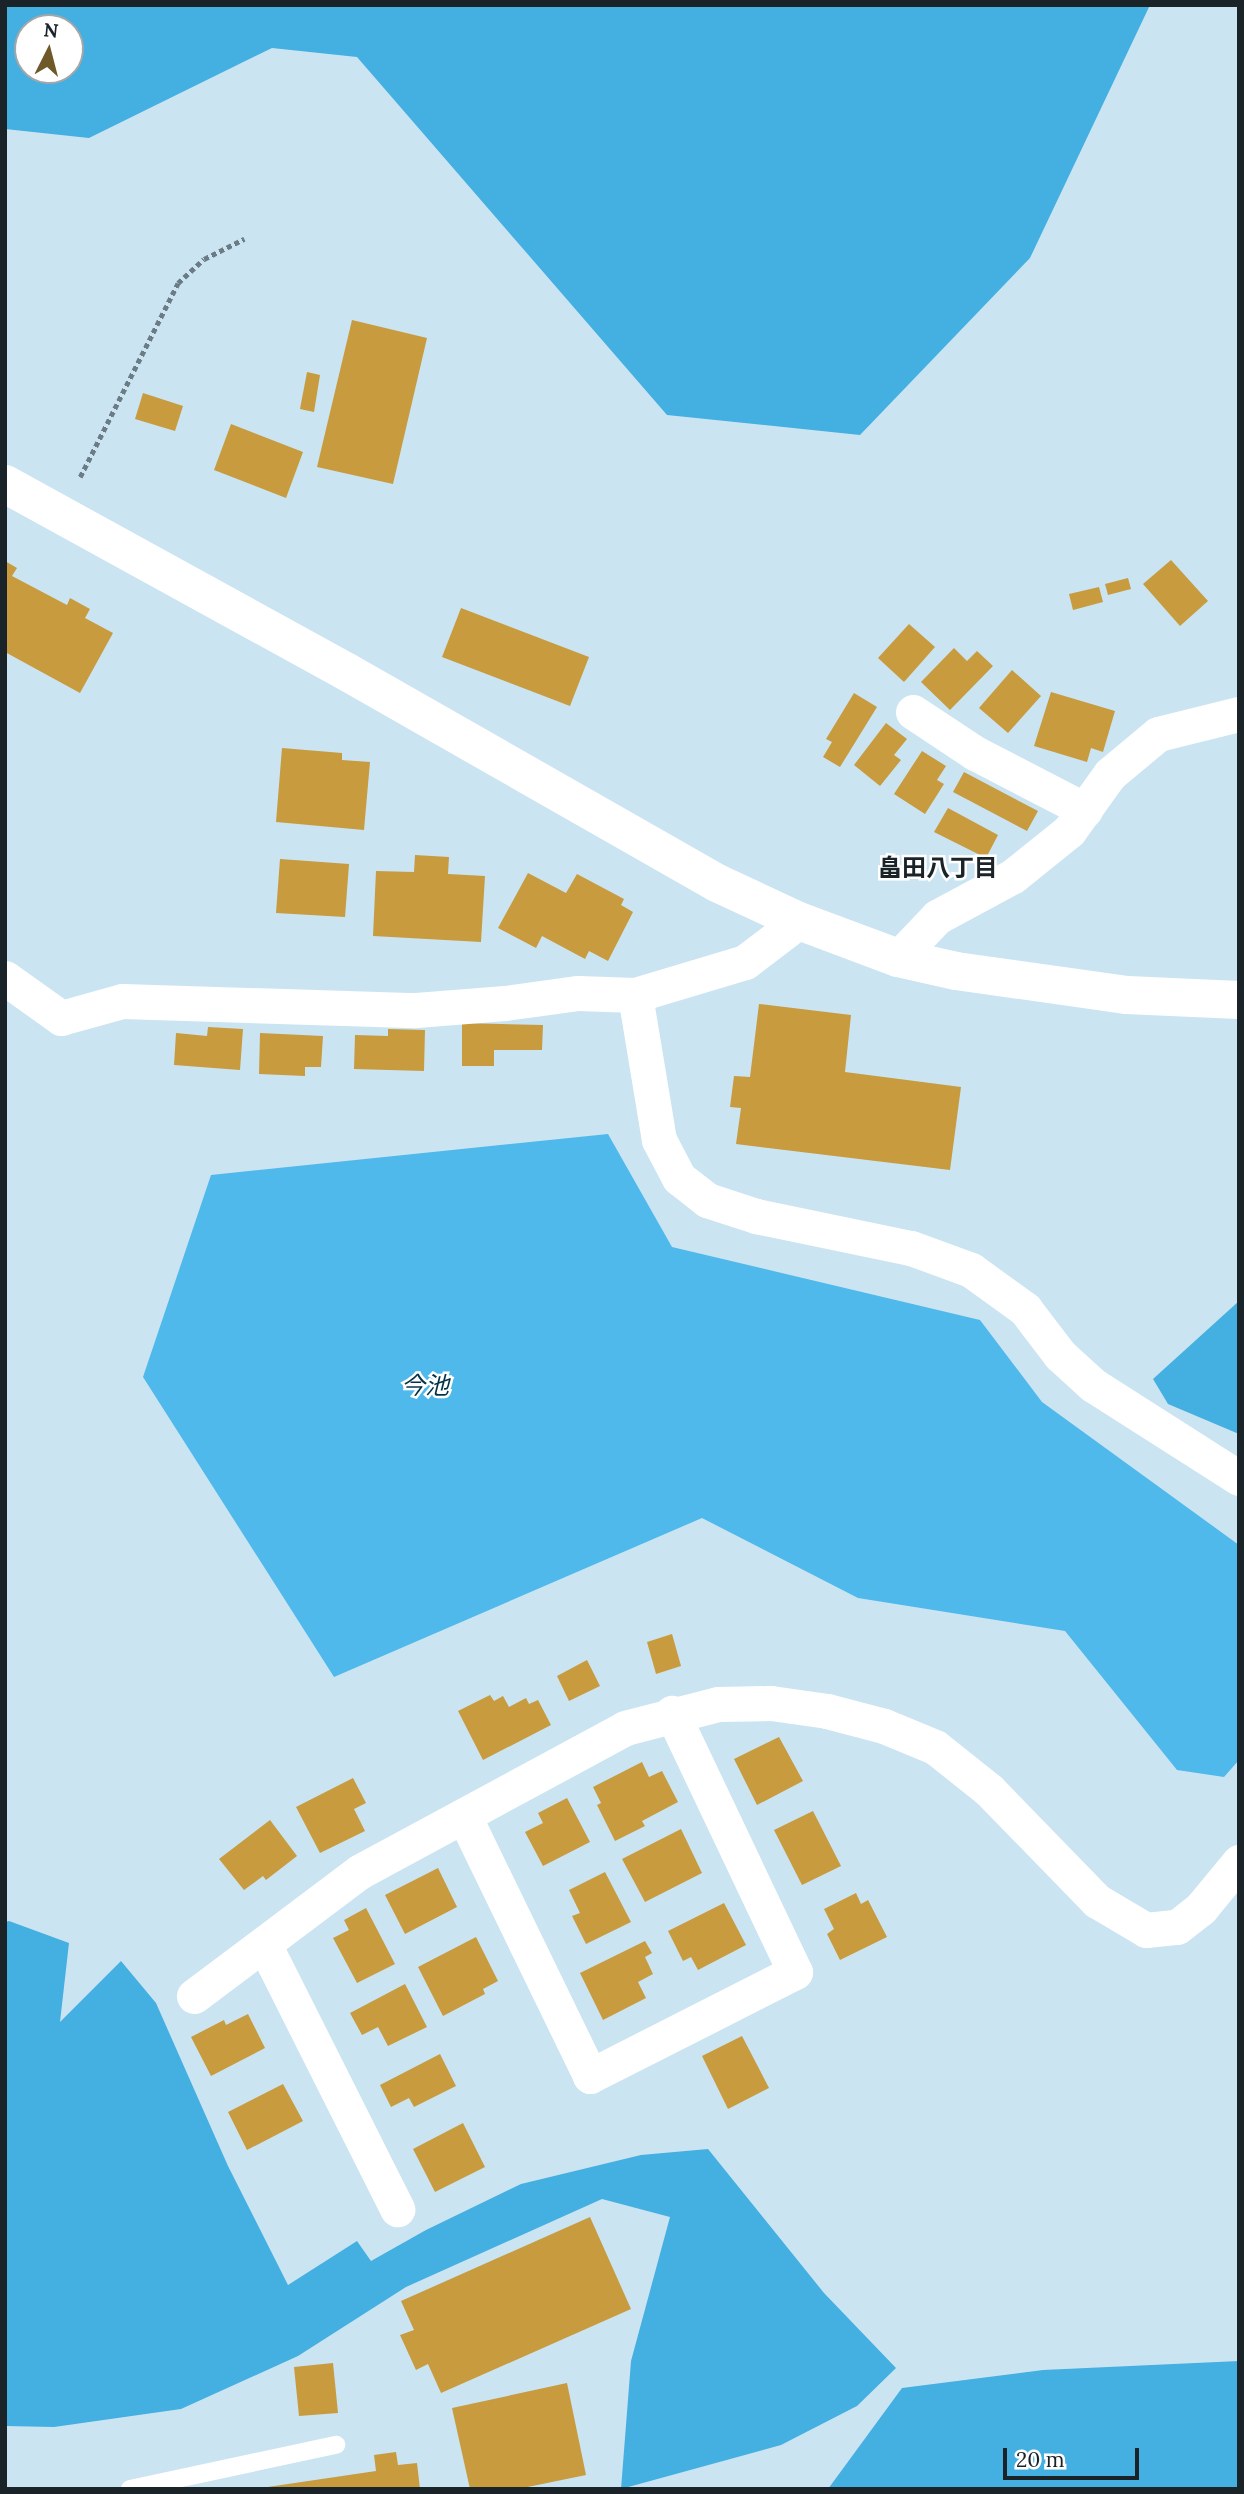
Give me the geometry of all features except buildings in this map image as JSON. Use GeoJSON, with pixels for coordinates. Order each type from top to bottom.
{"type":"FeatureCollection","features":[{"type":"Feature","properties":{"kind":"street"},"geometry":{"type":"LineString","coordinates":[[5,484],[347,672],[717,883],[799,921],[898,958],[1042,985],[1127,995],[1239,1000]]}},
{"type":"Feature","properties":{"kind":"street"},"geometry":{"type":"LineString","coordinates":[[913,712],[975,753],[1085,810]]}},
{"type":"Feature","properties":{"kind":"street"},"geometry":{"type":"LineString","coordinates":[[898,958],[937,917],[1013,876],[1069,831],[1110,774],[1158,734],[1239,714]]}},
{"type":"Feature","properties":{"kind":"street"},"geometry":{"type":"LineString","coordinates":[[5,978],[61,1018],[122,1001],[416,1010],[505,1003],[578,993],[635,995],[745,962],[799,921]]}},
{"type":"Feature","properties":{"kind":"street"},"geometry":{"type":"LineString","coordinates":[[635,995],[659,1140],[679,1178],[688,1186],[706,1200],[756,1216],[911,1248],[971,1270],[1025,1309],[1060,1355],[1093,1385],[1239,1478]]}},
{"type":"Feature","properties":{"kind":"street"},"geometry":{"type":"LineString","coordinates":[[194,1996],[359,1872],[625,1728],[672,1713],[718,1704],[771,1703],[827,1711],[884,1726],[935,1747],[989,1790],[1097,1901],[1146,1930],[1177,1927],[1201,1908],[1239,1862]]}},
{"type":"Feature","properties":{"kind":"street"},"geometry":{"type":"LineString","coordinates":[[464,1816],[590,2076],[794,1972],[672,1713]]}},
{"type":"Feature","properties":{"kind":"street"},"geometry":{"type":"LineString","coordinates":[[264,1944],[397,2209]]}},
{"type":"Feature","properties":{"kind":"lane"},"geometry":{"type":"LineString","coordinates":[[130,2489],[336,2445]]}},
{"type":"Feature","properties":{"kind":"path"},"geometry":{"type":"LineString","coordinates":[[61,515],[177,283],[204,259],[244,239]]}},
{"type":"Feature","properties":{"kind":"shaded area"},"geometry":{"type":"Polygon","coordinates":[[[5,5],[1150,5],[1030,258],[860,435],[667,415],[357,57],[272,48],[89,138],[5,129],[5,5]]]}},
{"type":"Feature","properties":{"kind":"shaded area"},"geometry":{"type":"Polygon","coordinates":[[[1239,1301],[1239,1434],[1168,1404],[1153,1379],[1239,1301]]]}},
{"type":"Feature","properties":{"kind":"shaded area"},"geometry":{"type":"Polygon","coordinates":[[[9,1921],[69,1943],[60,2022],[121,1961],[156,2003],[228,2166],[288,2285],[357,2241],[371,2261],[426,2230],[521,2184],[641,2155],[708,2149],[824,2293],[896,2368],[857,2406],[781,2445],[621,2489],[631,2361],[670,2217],[602,2199],[406,2287],[298,2356],[181,2409],[54,2427],[5,2426],[5,1922],[9,1921]]]}},
{"type":"Feature","properties":{"kind":"shaded area"},"geometry":{"type":"Polygon","coordinates":[[[1239,2361],[1239,2489],[828,2489],[902,2388],[1043,2370],[1239,2361]]]}},
{"type":"Feature","properties":{"kind":"water","name":"今池"},"geometry":{"type":"Polygon","coordinates":[[[608,1134],[672,1247],[980,1320],[1042,1402],[1239,1545],[1239,1760],[1224,1777],[1177,1770],[1065,1631],[858,1598],[702,1518],[334,1677],[143,1377],[211,1175],[608,1134]]]}},
{"type":"Feature","properties":{"kind":"district","name":"畠田八丁目"},"geometry":{"type":"Point","coordinates":[938,868]}}]}
